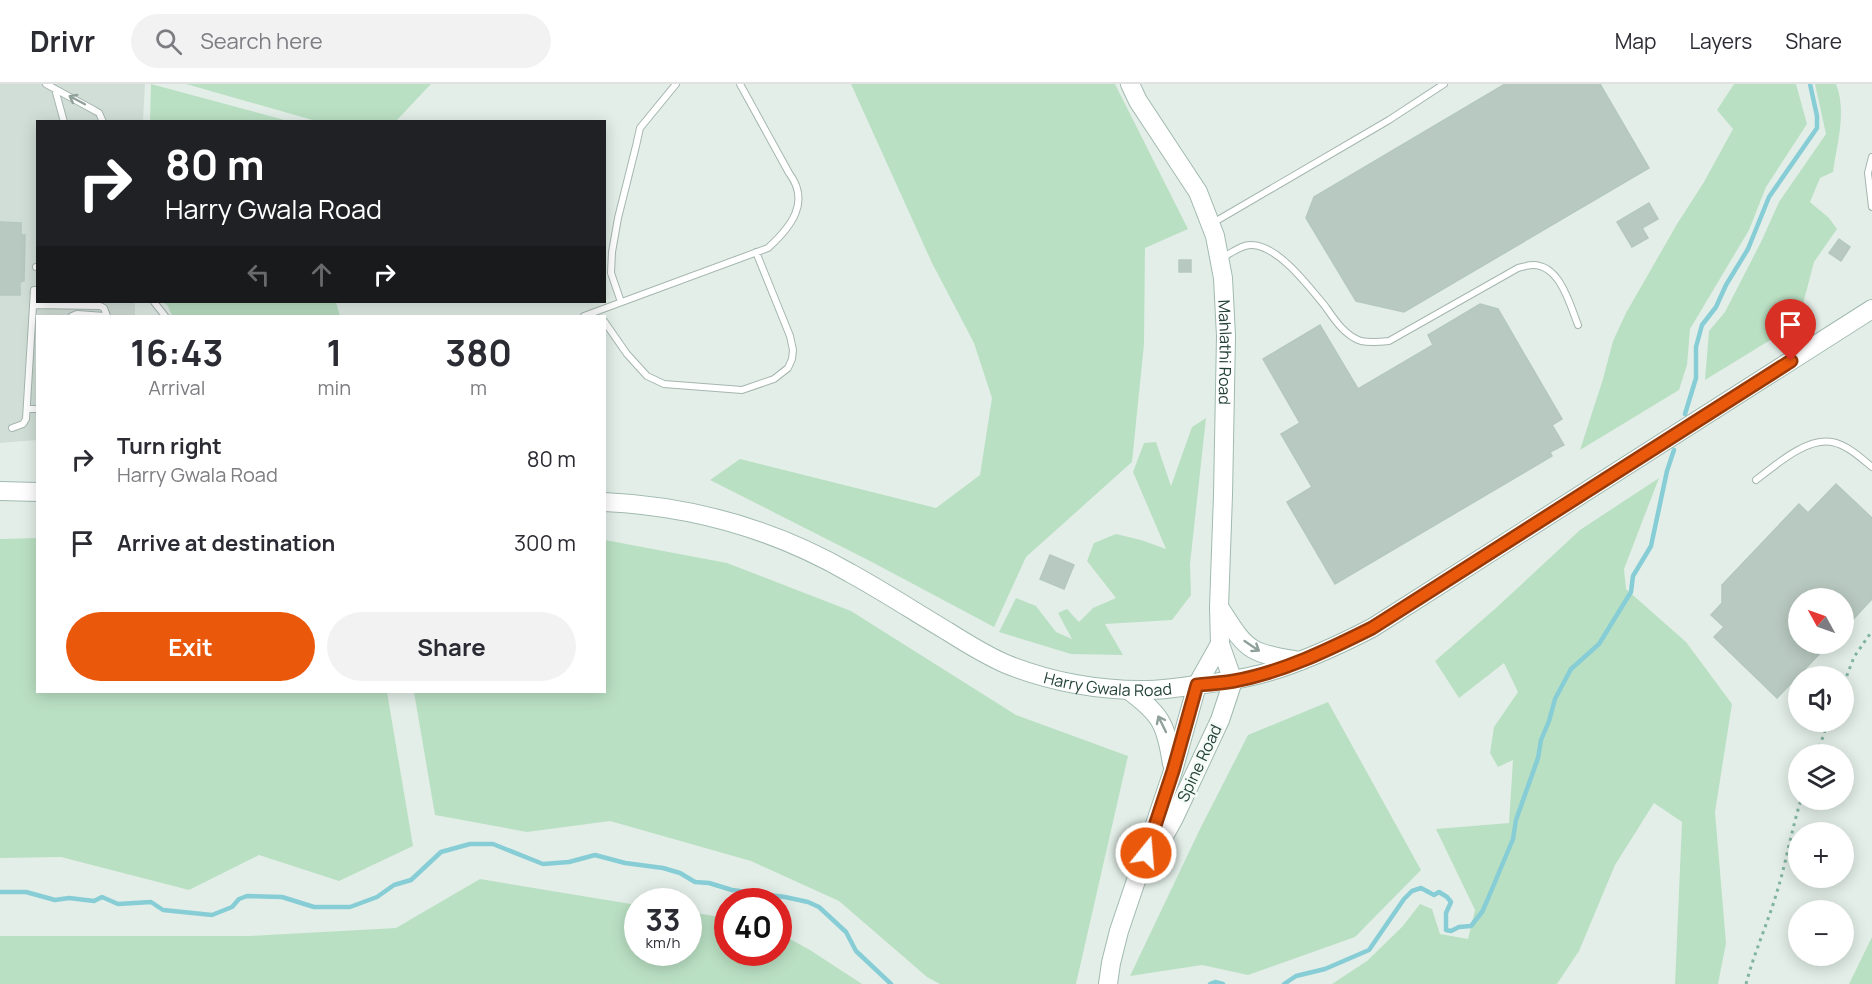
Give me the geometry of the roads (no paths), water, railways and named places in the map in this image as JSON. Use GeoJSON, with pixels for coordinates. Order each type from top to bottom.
{"type":"FeatureCollection","features":[{"type":"Feature","properties":{"kind":"main road","name":"Mahlathi Road"},"geometry":{"type":"LineString","coordinates":[[1130,84],[1138,101],[1198,192],[1215,236],[1220,259],[1226,336],[1220,644],[1233,681]]}},
{"type":"Feature","properties":{"kind":"main road","name":"Harry Gwala Road"},"geometry":{"type":"LineString","coordinates":[[606,502],[663,507],[750,527],[802,548],[848,572],[985,654],[1033,674],[1078,684],[1128,690],[1233,681],[1268,672],[1329,650],[1372,628],[1872,309]]}},
{"type":"Feature","properties":{"kind":"main road"},"geometry":{"type":"LineString","coordinates":[[0,491],[36,492]]}},
{"type":"Feature","properties":{"kind":"main road"},"geometry":{"type":"LineString","coordinates":[[1219,608],[1240,638],[1251,648],[1300,661]]}},
{"type":"Feature","properties":{"kind":"main road"},"geometry":{"type":"LineString","coordinates":[[1197,685],[1220,644]]}},
{"type":"Feature","properties":{"kind":"main road","name":"Spine Road"},"geometry":{"type":"LineString","coordinates":[[1140,873],[1174,818],[1220,720],[1233,681]]}},
{"type":"Feature","properties":{"kind":"main road","name":"Spine Road"},"geometry":{"type":"LineString","coordinates":[[1108,984],[1119,931],[1173,771],[1197,685]]}},
{"type":"Feature","properties":{"kind":"main road"},"geometry":{"type":"LineString","coordinates":[[1128,690],[1157,714],[1168,737],[1173,771]]}},
{"type":"Feature","properties":{"kind":"lane"},"geometry":{"type":"LineString","coordinates":[[46,84],[92,109],[99,114],[102,120]]}},
{"type":"Feature","properties":{"kind":"lane"},"geometry":{"type":"LineString","coordinates":[[621,302],[611,273],[612,252],[640,128],[676,84]]}},
{"type":"Feature","properties":{"kind":"lane"},"geometry":{"type":"LineString","coordinates":[[600,314],[621,302],[768,248],[788,227],[800,204],[797,183],[789,173],[740,84]]}},
{"type":"Feature","properties":{"kind":"lane"},"geometry":{"type":"LineString","coordinates":[[1210,224],[1389,120],[1443,84]]}},
{"type":"Feature","properties":{"kind":"lane"},"geometry":{"type":"LineString","coordinates":[[54,88],[63,120]]}},
{"type":"Feature","properties":{"kind":"lane"},"geometry":{"type":"LineString","coordinates":[[1872,157],[1868,173],[1872,207]]}},
{"type":"Feature","properties":{"kind":"lane"},"geometry":{"type":"LineString","coordinates":[[1220,259],[1250,244],[1263,246],[1280,256],[1309,286],[1338,324],[1359,340],[1376,343],[1389,341],[1518,268],[1532,264],[1542,266],[1554,274],[1562,286],[1578,325]]}},
{"type":"Feature","properties":{"kind":"lane"},"geometry":{"type":"LineString","coordinates":[[606,324],[627,354],[647,376],[664,384],[742,390],[774,379],[788,368],[793,350],[790,336],[756,252]]}},
{"type":"Feature","properties":{"kind":"lane"},"geometry":{"type":"LineString","coordinates":[[12,428],[23,424],[26,419],[34,290],[36,290]]}},
{"type":"Feature","properties":{"kind":"lane"},"geometry":{"type":"LineString","coordinates":[[155,303],[164,315]]}},
{"type":"Feature","properties":{"kind":"lane"},"geometry":{"type":"LineString","coordinates":[[33,305],[100,306],[107,312],[106,315]]}},
{"type":"Feature","properties":{"kind":"lane"},"geometry":{"type":"LineString","coordinates":[[74,315],[92,315]]}},
{"type":"Feature","properties":{"kind":"lane"},"geometry":{"type":"LineString","coordinates":[[27,408],[36,409]]}},
{"type":"Feature","properties":{"kind":"lane"},"geometry":{"type":"LineString","coordinates":[[1756,480],[1796,451],[1816,443],[1831,442],[1846,448],[1872,467]]}},
{"type":"Feature","properties":{"kind":"lane"},"geometry":{"type":"LineString","coordinates":[[0,491],[36,488]]}},
{"type":"Feature","properties":{"kind":"waterway"},"geometry":{"type":"LineString","coordinates":[[1685,414],[1696,378],[1696,347],[1702,325],[1716,307],[1726,285],[1748,249],[1769,197],[1817,128],[1817,116],[1810,84]]}},
{"type":"Feature","properties":{"kind":"waterway"},"geometry":{"type":"LineString","coordinates":[[1284,984],[1296,976],[1325,969],[1369,950],[1412,891],[1421,888],[1434,895],[1439,892],[1447,897],[1451,902],[1446,913],[1446,930],[1471,926],[1482,912],[1513,839],[1516,820],[1538,758],[1541,740],[1555,699],[1571,669],[1599,644],[1631,592],[1633,576],[1651,546],[1667,471],[1674,450]]}},
{"type":"Feature","properties":{"kind":"waterway"},"geometry":{"type":"LineString","coordinates":[[0,892],[26,892],[55,900],[69,898],[94,901],[102,897],[118,904],[151,902],[163,910],[212,915],[232,907],[239,899],[247,896],[282,897],[314,907],[350,907],[377,897],[394,885],[411,880],[441,852],[470,844],[493,844],[543,864],[569,862],[595,855],[625,863],[663,868],[680,873],[695,882],[808,902],[819,907],[846,932],[856,951],[891,984]]}},
{"type":"Feature","properties":{"kind":"waterway"},"geometry":{"type":"LineString","coordinates":[[1210,984],[1215,982],[1223,984]]}}]}
